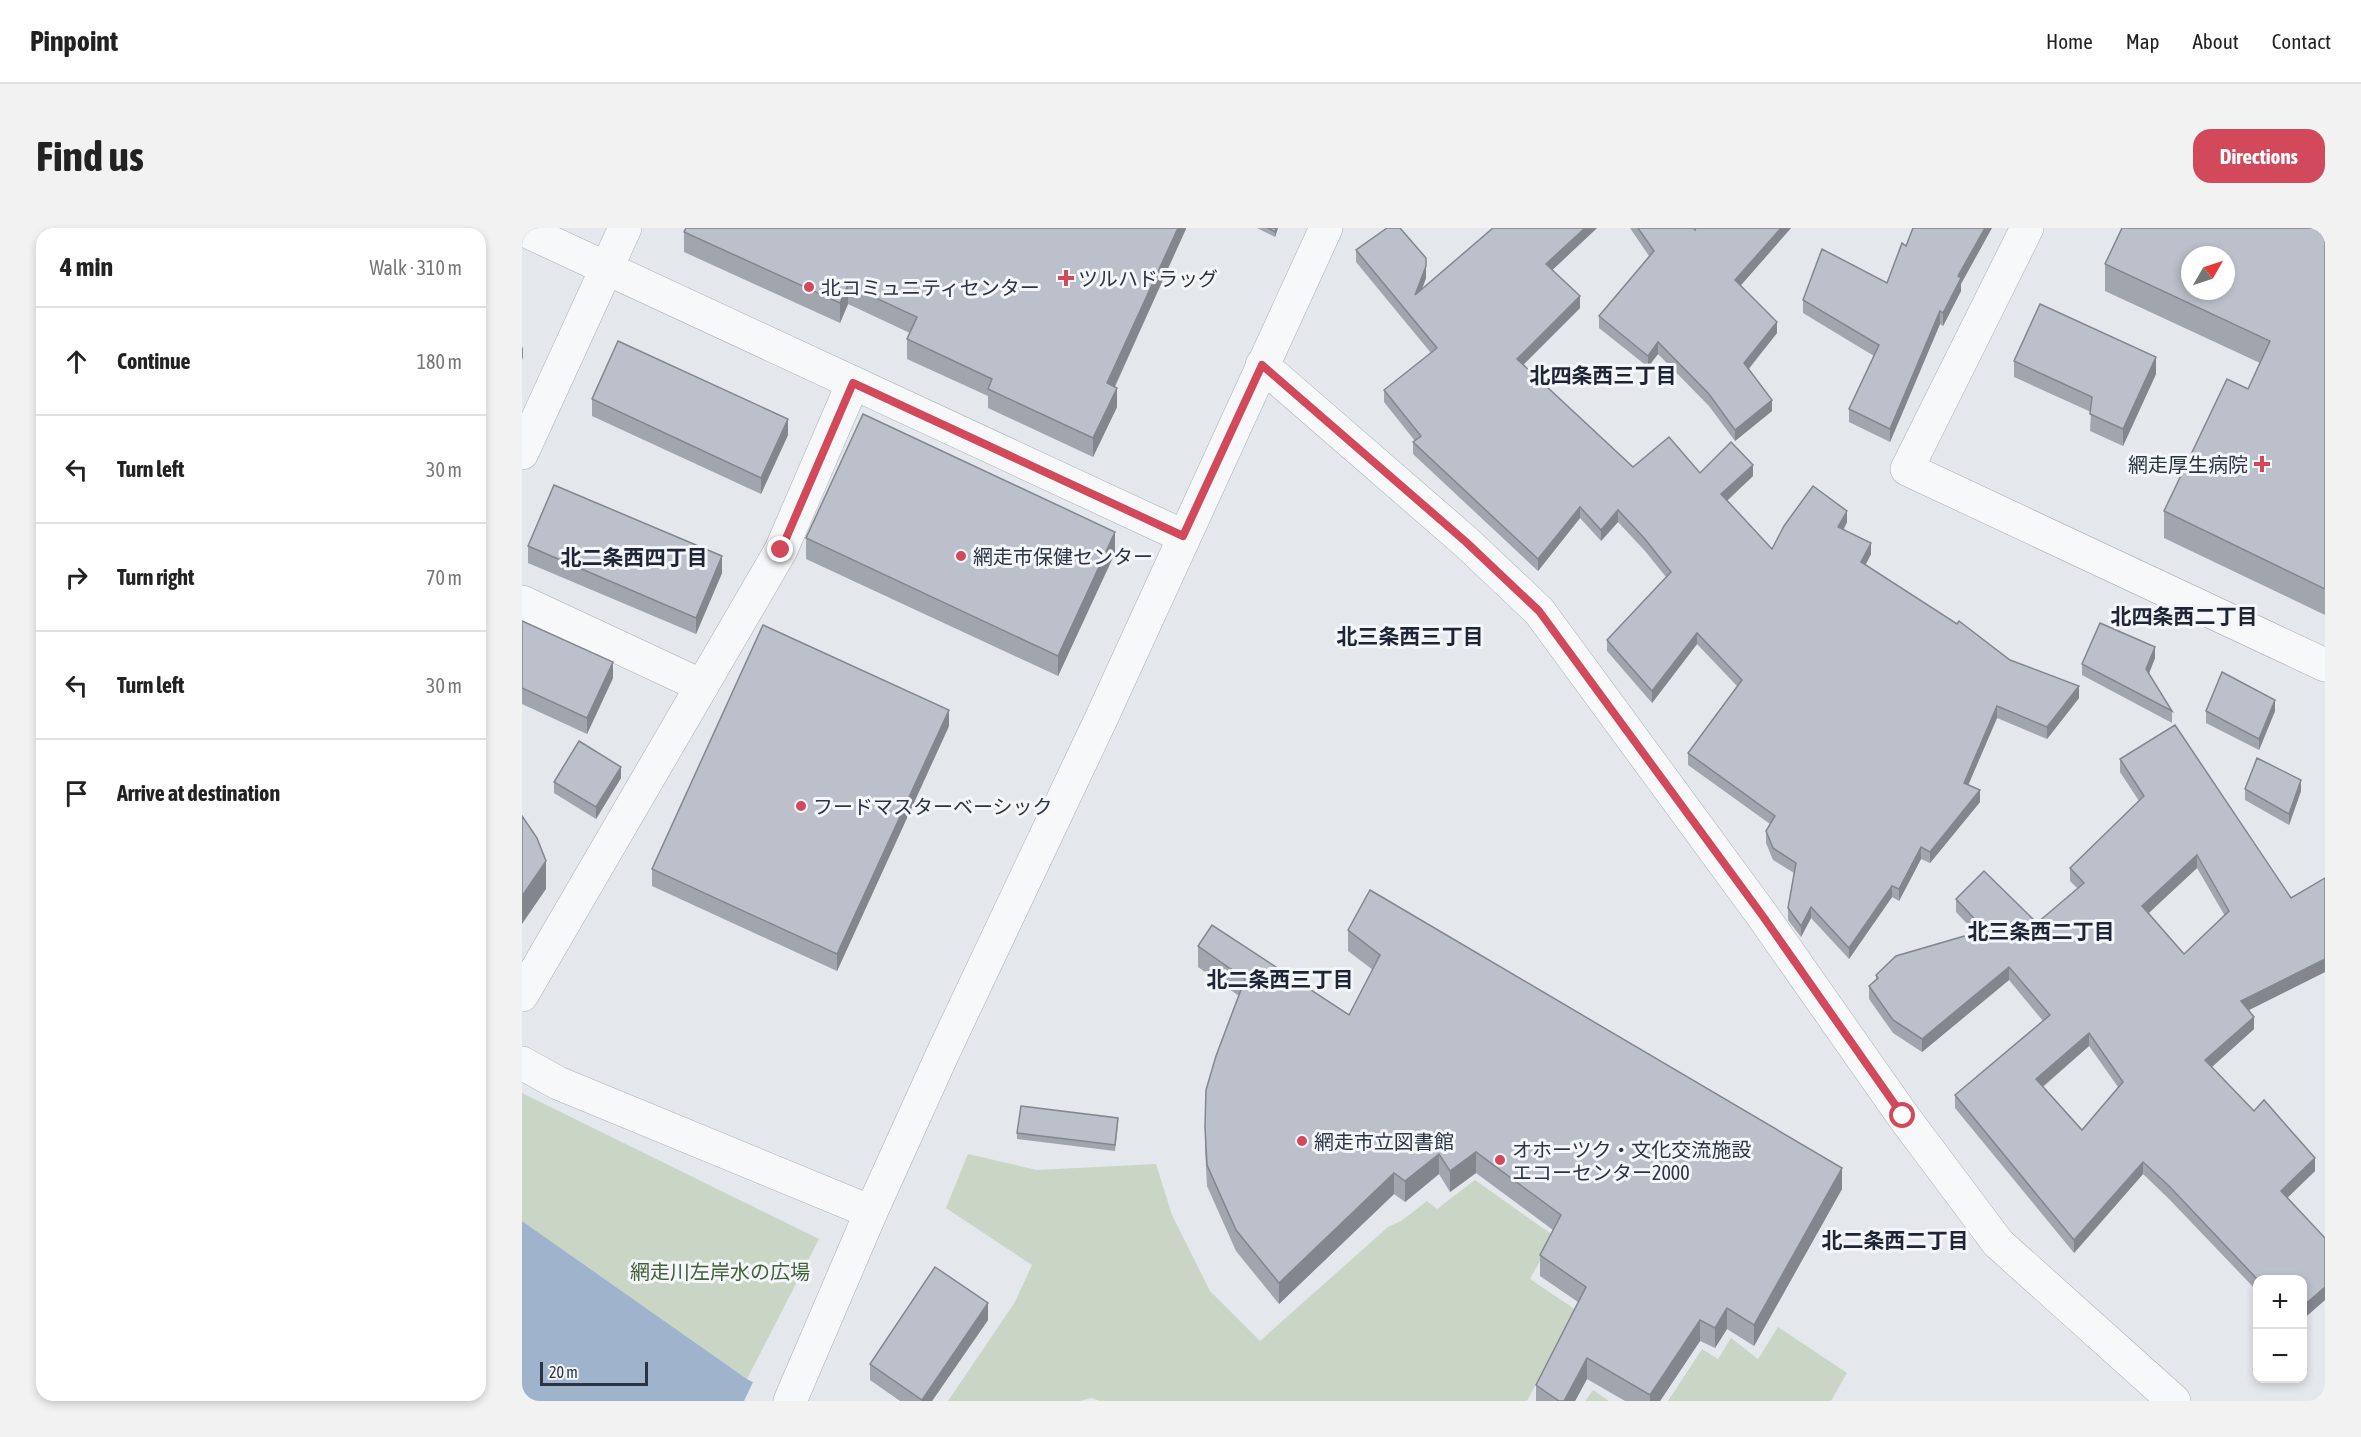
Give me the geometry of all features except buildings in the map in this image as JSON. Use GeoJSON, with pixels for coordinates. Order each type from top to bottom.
{"type":"FeatureCollection","features":[{"type":"Feature","properties":{"kind":"street"},"geometry":{"type":"LineString","coordinates":[[522,453],[625,228]]}},
{"type":"Feature","properties":{"kind":"street"},"geometry":{"type":"LineString","coordinates":[[790,1401],[871,1212],[943,1053],[1101,719],[1326,228]]}},
{"type":"Feature","properties":{"kind":"street"},"geometry":{"type":"LineString","coordinates":[[2027,228],[1908,469],[2325,665]]}},
{"type":"Feature","properties":{"kind":"street"},"geometry":{"type":"LineString","coordinates":[[522,229],[1183,536]]}},
{"type":"Feature","properties":{"kind":"street"},"geometry":{"type":"LineString","coordinates":[[1262,365],[1466,542],[1539,611],[1762,915],[1903,1116],[1998,1243],[2174,1401]]}},
{"type":"Feature","properties":{"kind":"street"},"geometry":{"type":"LineString","coordinates":[[522,995],[781,550],[853,383]]}},
{"type":"Feature","properties":{"kind":"street"},"geometry":{"type":"LineString","coordinates":[[522,602],[702,686]]}},
{"type":"Feature","properties":{"kind":"street"},"geometry":{"type":"LineString","coordinates":[[522,1063],[558,1083],[871,1212]]}},
{"type":"Feature","properties":{"kind":"green space","name":"網走川左岸水の広場"},"geometry":{"type":"Polygon","coordinates":[[[522,1093],[819,1239],[747,1379],[522,1221],[522,1093]]]}},
{"type":"Feature","properties":{"kind":"green space"},"geometry":{"type":"Polygon","coordinates":[[[968,1154],[1037,1170],[1156,1164],[1172,1215],[1210,1291],[1260,1341],[1388,1227],[1401,1221],[1427,1201],[1437,1209],[1475,1180],[1554,1236],[1530,1279],[1576,1310],[1527,1401],[1100,1401],[1091,1398],[1080,1401],[948,1401],[1015,1302],[1032,1265],[946,1208],[968,1154]]]}},
{"type":"Feature","properties":{"kind":"green space"},"geometry":{"type":"Polygon","coordinates":[[[1778,1327],[1847,1373],[1831,1401],[1668,1401],[1702,1349],[1718,1359],[1731,1338],[1758,1359],[1778,1327]]]}},
{"type":"Feature","properties":{"kind":"green space"},"geometry":{"type":"Polygon","coordinates":[[[1593,1390],[1609,1401],[1585,1401],[1593,1390]]]}},
{"type":"Feature","properties":{"kind":"water"},"geometry":{"type":"Polygon","coordinates":[[[522,1221],[747,1379],[787,1401],[522,1401],[522,1221]]]}},
{"type":"Feature","properties":{"kind":"pier"},"geometry":{"type":"Polygon","coordinates":[[[754,1380],[789,1398],[790,1401],[744,1401],[754,1380]]]}},
{"type":"Feature","properties":{"kind":"place","name":"ツルハドラッグ"},"geometry":{"type":"Point","coordinates":[1066,278]}},
{"type":"Feature","properties":{"kind":"place","name":"北コミュニティセンター"},"geometry":{"type":"Point","coordinates":[809,287]}},
{"type":"Feature","properties":{"kind":"place","name":"網走厚生病院"},"geometry":{"type":"Point","coordinates":[2262,464]}},
{"type":"Feature","properties":{"kind":"place","name":"網走市保健センター"},"geometry":{"type":"Point","coordinates":[961,556]}},
{"type":"Feature","properties":{"kind":"place","name":"フードマスターベーシック"},"geometry":{"type":"Point","coordinates":[801,806]}},
{"type":"Feature","properties":{"kind":"place","name":"網走市立図書館"},"geometry":{"type":"Point","coordinates":[1302,1141]}},
{"type":"Feature","properties":{"kind":"place","name":"オホーツク・文化交流施設 エコーセンター2000"},"geometry":{"type":"Point","coordinates":[1500,1160]}},
{"type":"Feature","properties":{"kind":"district","name":"北四条西三丁目"},"geometry":{"type":"Point","coordinates":[1603,375]}},
{"type":"Feature","properties":{"kind":"district","name":"北二条西四丁目"},"geometry":{"type":"Point","coordinates":[634,557]}},
{"type":"Feature","properties":{"kind":"district","name":"北四条西二丁目"},"geometry":{"type":"Point","coordinates":[2184,616]}},
{"type":"Feature","properties":{"kind":"district","name":"北三条西三丁目"},"geometry":{"type":"Point","coordinates":[1410,636]}},
{"type":"Feature","properties":{"kind":"district","name":"北三条西二丁目"},"geometry":{"type":"Point","coordinates":[2041,931]}},
{"type":"Feature","properties":{"kind":"district","name":"北二条西三丁目"},"geometry":{"type":"Point","coordinates":[1280,979]}},
{"type":"Feature","properties":{"kind":"district","name":"北二条西二丁目"},"geometry":{"type":"Point","coordinates":[1895,1240]}},
{"type":"Feature","properties":{"kind":"route"},"geometry":{"type":"LineString","coordinates":[[781,550],[853,383],[1183,536],[1262,365],[1466,542],[1539,611],[1762,915],[1903,1116]]}}]}
